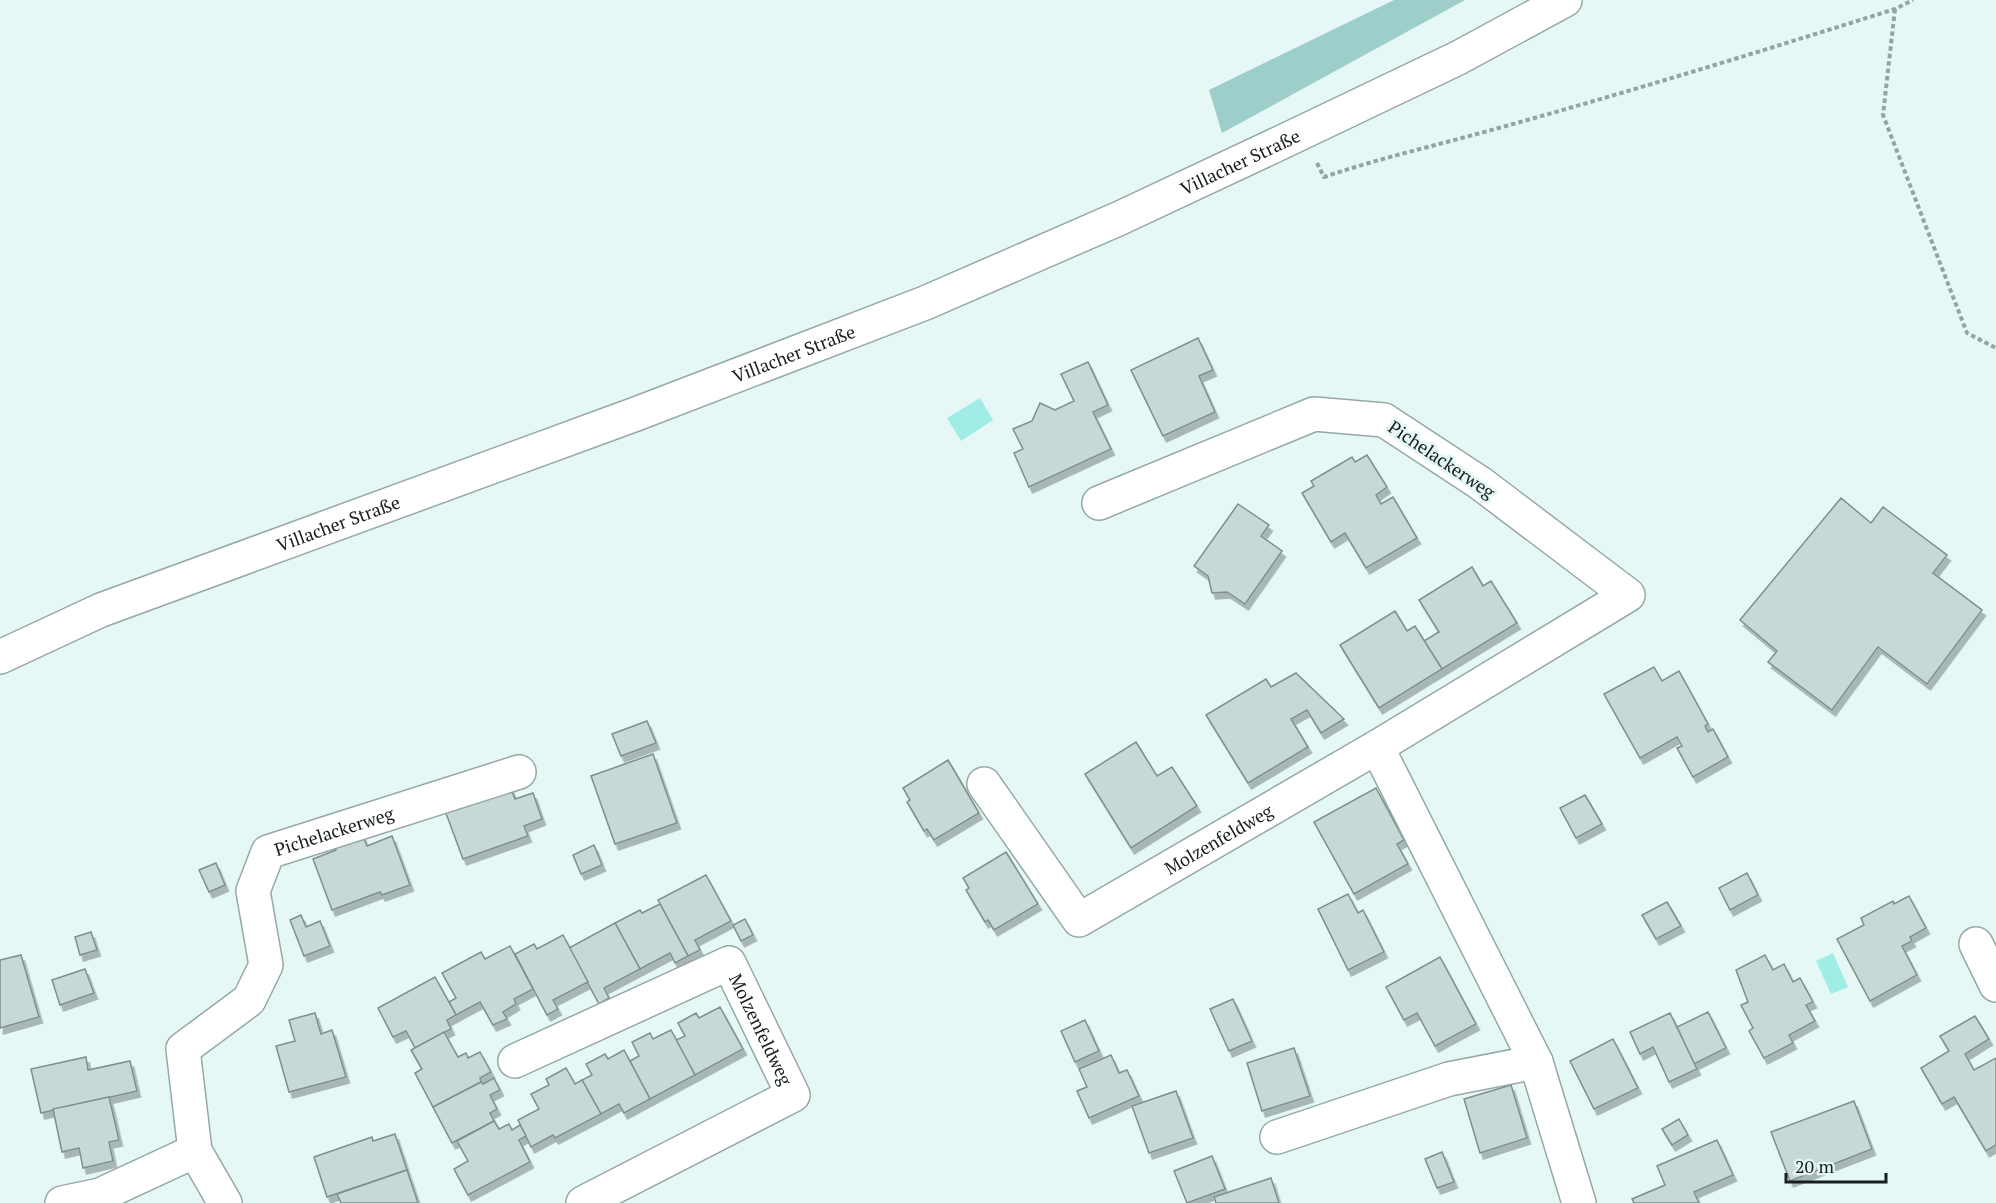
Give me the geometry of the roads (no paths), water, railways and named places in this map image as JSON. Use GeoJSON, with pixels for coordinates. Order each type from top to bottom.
{"type":"FeatureCollection","features":[{"type":"Feature","properties":{"kind":"street","name":"Villacher Straße"},"geometry":{"type":"LineString","coordinates":[[0,657],[101,610],[636,414],[925,303],[1118,219],[1302,132],[1458,58],[1565,0]]}},
{"type":"Feature","properties":{"kind":"street","name":"Pichelackerweg"},"geometry":{"type":"LineString","coordinates":[[1099,503],[1314,414],[1384,420],[1480,483],[1628,595]]}},
{"type":"Feature","properties":{"kind":"street","name":"Molzenfeldweg"},"geometry":{"type":"LineString","coordinates":[[984,784],[1080,920],[1377,747],[1628,595]]}},
{"type":"Feature","properties":{"kind":"street"},"geometry":{"type":"LineString","coordinates":[[1377,747],[1536,1062],[1579,1203]]}},
{"type":"Feature","properties":{"kind":"street","name":"Pichelackerweg"},"geometry":{"type":"LineString","coordinates":[[195,1151],[183,1049],[249,1000],[266,965],[253,891],[268,852],[519,772]]}},
{"type":"Feature","properties":{"kind":"street"},"geometry":{"type":"LineString","coordinates":[[1976,944],[1996,985]]}},
{"type":"Feature","properties":{"kind":"street","name":"Molzenfeldweg"},"geometry":{"type":"LineString","coordinates":[[515,1061],[729,963],[793,1095],[583,1203]]}},
{"type":"Feature","properties":{"kind":"street"},"geometry":{"type":"LineString","coordinates":[[1277,1137],[1449,1079],[1536,1062]]}},
{"type":"Feature","properties":{"kind":"street"},"geometry":{"type":"LineString","coordinates":[[62,1203],[100,1195],[195,1151],[225,1203]]}}]}
